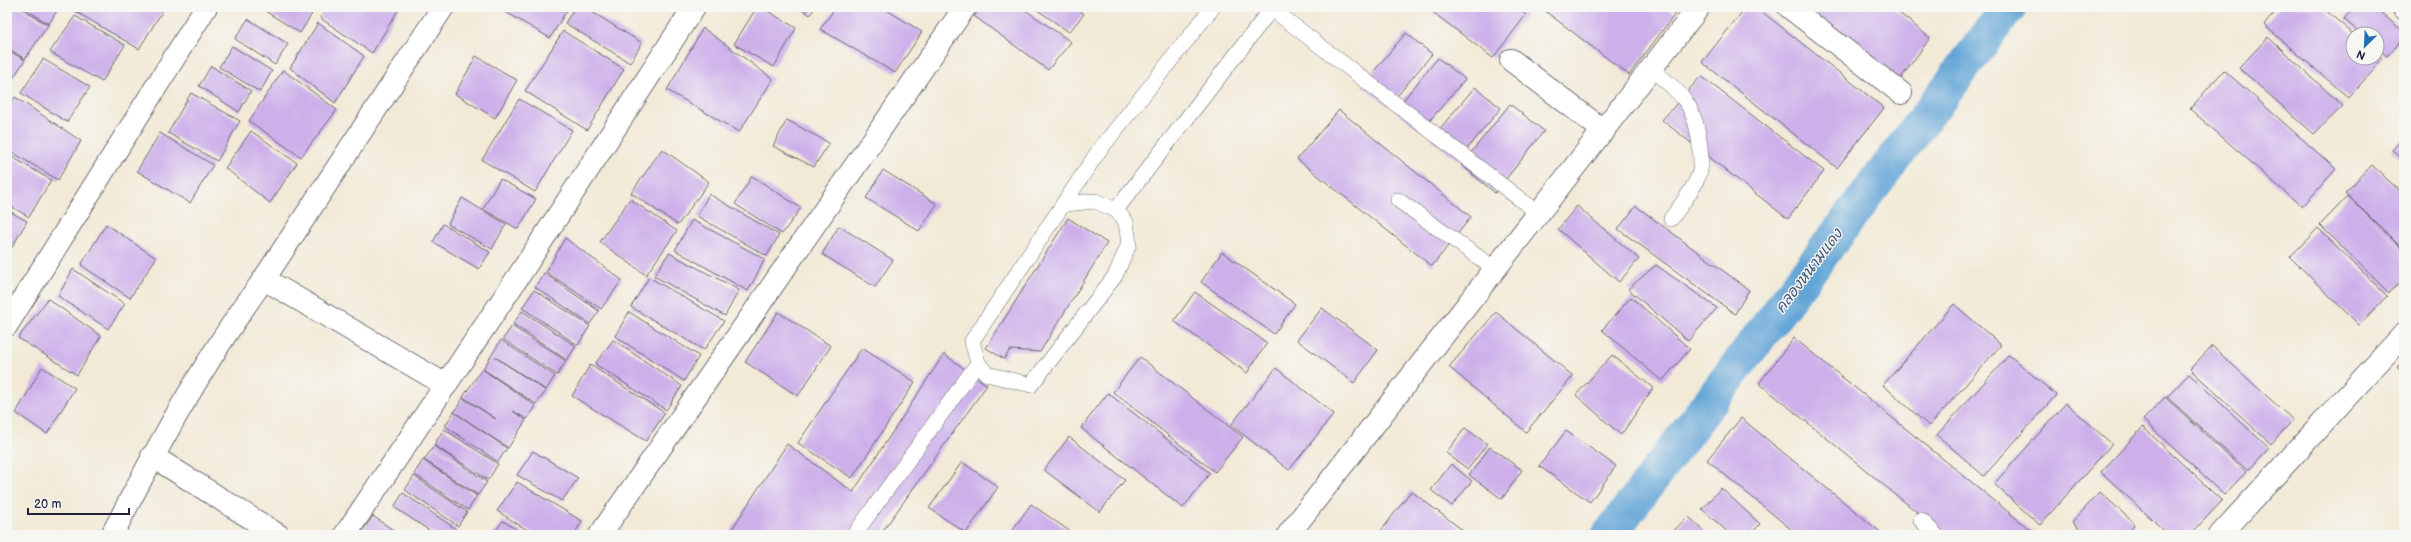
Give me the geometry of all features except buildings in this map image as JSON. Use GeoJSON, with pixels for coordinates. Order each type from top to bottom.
{"type":"FeatureCollection","features":[{"type":"Feature","properties":{"kind":"street"},"geometry":{"type":"LineString","coordinates":[[7,325],[206,7]]}},
{"type":"Feature","properties":{"kind":"street"},"geometry":{"type":"LineString","coordinates":[[112,535],[152,456],[236,316],[264,279],[443,7]]}},
{"type":"Feature","properties":{"kind":"street"},"geometry":{"type":"LineString","coordinates":[[345,535],[446,385],[694,7]]}},
{"type":"Feature","properties":{"kind":"street"},"geometry":{"type":"LineString","coordinates":[[600,535],[965,7]]}},
{"type":"Feature","properties":{"kind":"street"},"geometry":{"type":"LineString","coordinates":[[1789,7],[1901,93]]}},
{"type":"Feature","properties":{"kind":"street"},"geometry":{"type":"LineString","coordinates":[[1288,535],[1444,331],[1495,269],[1652,70],[1694,9]]}},
{"type":"Feature","properties":{"kind":"street"},"geometry":{"type":"LineString","coordinates":[[1511,60],[1604,131]]}},
{"type":"Feature","properties":{"kind":"street"},"geometry":{"type":"LineString","coordinates":[[264,279],[446,385]]}},
{"type":"Feature","properties":{"kind":"street"},"geometry":{"type":"LineString","coordinates":[[2220,535],[2404,334]]}},
{"type":"Feature","properties":{"kind":"street"},"geometry":{"type":"LineString","coordinates":[[152,456],[278,535]]}},
{"type":"Feature","properties":{"kind":"lane"},"geometry":{"type":"LineString","coordinates":[[1064,204],[1095,201],[1116,210],[1126,222],[1129,244],[1115,276],[1031,385],[987,374],[978,363],[972,341],[1098,152],[1213,7]]}},
{"type":"Feature","properties":{"kind":"lane"},"geometry":{"type":"LineString","coordinates":[[1116,210],[1273,8],[1538,213]]}},
{"type":"Feature","properties":{"kind":"lane"},"geometry":{"type":"LineString","coordinates":[[1652,70],[1673,86],[1694,112],[1699,139],[1702,163],[1698,177],[1671,219]]}},
{"type":"Feature","properties":{"kind":"lane"},"geometry":{"type":"LineString","coordinates":[[1398,200],[1495,269]]}},
{"type":"Feature","properties":{"kind":"lane"},"geometry":{"type":"LineString","coordinates":[[854,535],[978,363]]}},
{"type":"Feature","properties":{"kind":"lane"},"geometry":{"type":"LineString","coordinates":[[1921,520],[1936,535]]}},
{"type":"Feature","properties":{"kind":"waterway","name":"คลองหนามแดง"},"geometry":{"type":"LineString","coordinates":[[1609,535],[2009,7]]}}]}
